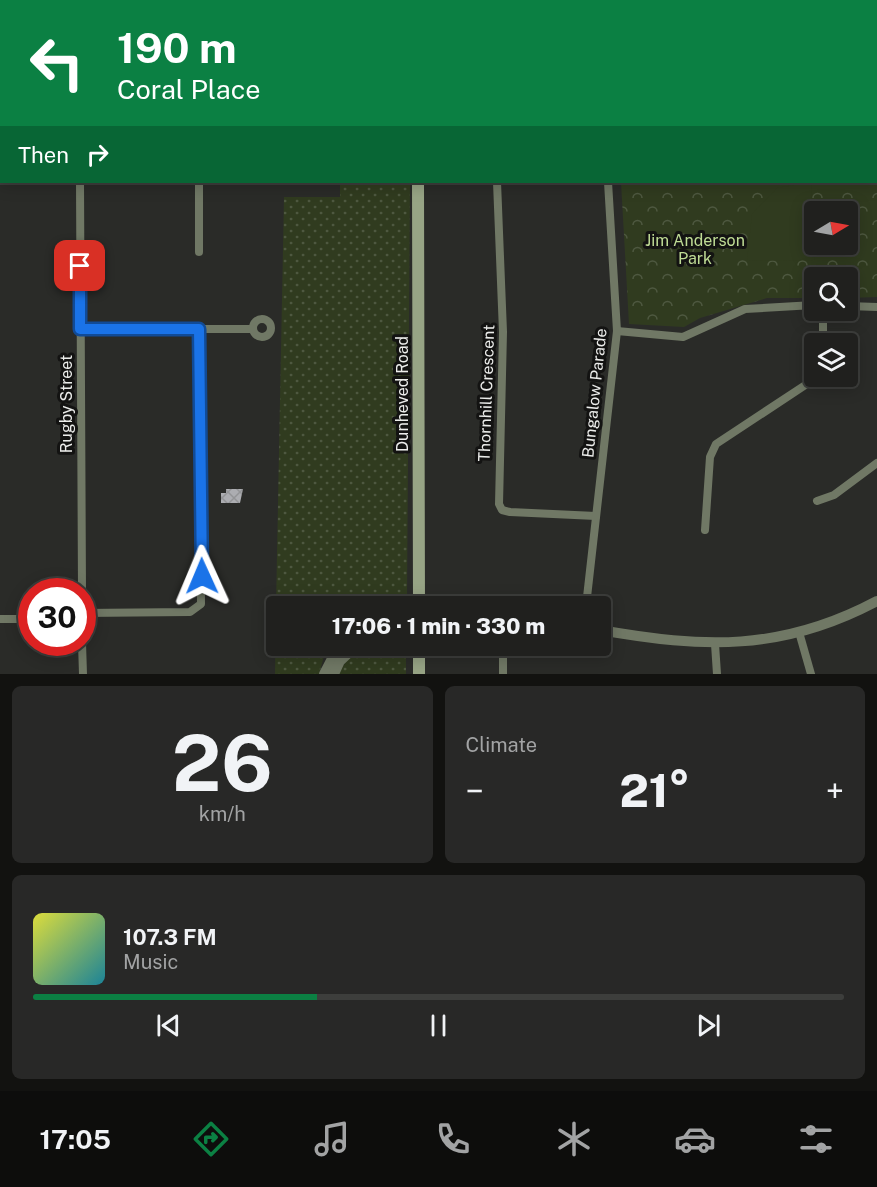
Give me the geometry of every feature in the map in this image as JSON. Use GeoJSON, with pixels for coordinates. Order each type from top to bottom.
{"type":"FeatureCollection","features":[{"type":"Feature","properties":{"kind":"main road","name":"Dunheved Road"},"geometry":{"type":"LineString","coordinates":[[418,183],[419,596]]}},
{"type":"Feature","properties":{"kind":"main road"},"geometry":{"type":"LineString","coordinates":[[419,656],[419,674]]}},
{"type":"Feature","properties":{"kind":"street","name":"Rugby Street"},"geometry":{"type":"LineString","coordinates":[[80,183],[82,578]]}},
{"type":"Feature","properties":{"kind":"street"},"geometry":{"type":"LineString","coordinates":[[199,183],[199,252]]}},
{"type":"Feature","properties":{"kind":"street","name":"Thornhill Crescent"},"geometry":{"type":"LineString","coordinates":[[497,183],[503,332],[499,504],[502,510],[510,512],[596,516]]}},
{"type":"Feature","properties":{"kind":"street","name":"Bungalow Parade"},"geometry":{"type":"LineString","coordinates":[[587,596],[617,331],[608,183]]}},
{"type":"Feature","properties":{"kind":"street"},"geometry":{"type":"LineString","coordinates":[[617,331],[683,337],[745,309],[804,306]]}},
{"type":"Feature","properties":{"kind":"street"},"geometry":{"type":"LineString","coordinates":[[858,306],[877,307]]}},
{"type":"Feature","properties":{"kind":"street"},"geometry":{"type":"LineString","coordinates":[[80,329],[253,329]]}},
{"type":"Feature","properties":{"kind":"street"},"geometry":{"type":"LineString","coordinates":[[96,613],[190,612],[201,604],[199,329]]}},
{"type":"Feature","properties":{"kind":"street"},"geometry":{"type":"LineString","coordinates":[[705,530],[710,457],[716,444],[804,386]]}},
{"type":"Feature","properties":{"kind":"street"},"geometry":{"type":"LineString","coordinates":[[817,501],[834,495],[877,463]]}},
{"type":"Feature","properties":{"kind":"street"},"geometry":{"type":"LineString","coordinates":[[611,632],[660,640],[715,644],[751,641],[799,632],[842,618],[877,601]]}},
{"type":"Feature","properties":{"kind":"street"},"geometry":{"type":"LineString","coordinates":[[0,619],[18,619]]}},
{"type":"Feature","properties":{"kind":"street"},"geometry":{"type":"LineString","coordinates":[[799,632],[811,674]]}},
{"type":"Feature","properties":{"kind":"street"},"geometry":{"type":"LineString","coordinates":[[715,644],[717,674]]}},
{"type":"Feature","properties":{"kind":"street"},"geometry":{"type":"LineString","coordinates":[[82,656],[83,674]]}},
{"type":"Feature","properties":{"kind":"street"},"geometry":{"type":"LineString","coordinates":[[324,674],[333,656]]}},
{"type":"Feature","properties":{"kind":"street"},"geometry":{"type":"LineString","coordinates":[[334,674],[346,656]]}},
{"type":"Feature","properties":{"kind":"street"},"geometry":{"type":"LineString","coordinates":[[503,656],[503,674]]}},
{"type":"Feature","properties":{"kind":"green space"},"geometry":{"type":"Polygon","coordinates":[[[340,183],[410,183],[407,596],[276,596],[284,197],[340,197],[340,183]]]}},
{"type":"Feature","properties":{"kind":"green space","name":"Jim Anderson Park"},"geometry":{"type":"Polygon","coordinates":[[[621,183],[877,183],[877,297],[858,298],[858,267],[804,267],[804,298],[767,298],[700,318],[684,327],[629,324],[621,183]]]}},
{"type":"Feature","properties":{"kind":"green space"},"geometry":{"type":"Polygon","coordinates":[[[811,183],[812,201],[804,201],[804,255],[815,255],[815,260],[747,261],[752,214],[777,188],[811,183]]]}},
{"type":"Feature","properties":{"kind":"green space"},"geometry":{"type":"Polygon","coordinates":[[[275,656],[324,656],[319,674],[275,674],[275,656]]]}},
{"type":"Feature","properties":{"kind":"green space"},"geometry":{"type":"Polygon","coordinates":[[[352,656],[406,656],[406,674],[338,674],[352,656]]]}},
{"type":"Feature","properties":{"kind":"building"},"geometry":{"type":"Polygon","coordinates":[[[226,489],[243,489],[240,503],[221,503],[221,493],[226,493],[226,489]]]}},
{"type":"Feature","properties":{"kind":"route"},"geometry":{"type":"LineString","coordinates":[[80,266],[80,329],[199,329],[202,576]]}}]}
